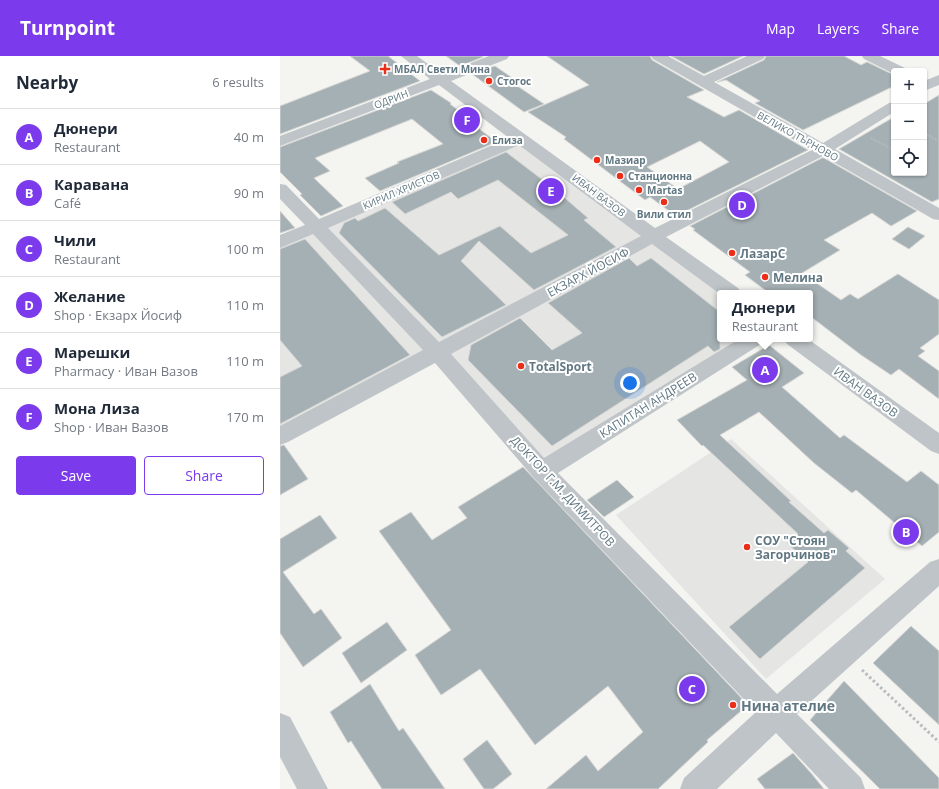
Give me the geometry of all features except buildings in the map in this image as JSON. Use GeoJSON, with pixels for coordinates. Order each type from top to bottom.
{"type":"FeatureCollection","features":[{"type":"Feature","properties":{"kind":"street","name":"ИВАН ВАЗОВ"},"geometry":{"type":"LineString","coordinates":[[408,56],[522,138],[727,290]]}},
{"type":"Feature","properties":{"kind":"street","name":"ОДРИН"},"geometry":{"type":"LineString","coordinates":[[280,141],[502,56]]}},
{"type":"Feature","properties":{"kind":"street","name":"ВЕЛИКО ТЪРНОВО"},"geometry":{"type":"LineString","coordinates":[[658,56],[939,215]]}},
{"type":"Feature","properties":{"kind":"street"},"geometry":{"type":"LineString","coordinates":[[702,82],[758,56]]}},
{"type":"Feature","properties":{"kind":"street"},"geometry":{"type":"LineString","coordinates":[[869,56],[894,68]]}},
{"type":"Feature","properties":{"kind":"street","name":"ЕКЗАРХ ЙОСИФ"},"geometry":{"type":"LineString","coordinates":[[280,436],[438,353],[654,236],[823,150],[891,108]]}},
{"type":"Feature","properties":{"kind":"street","name":"КИРИЛ ХРИСТОВ"},"geometry":{"type":"LineString","coordinates":[[280,242],[522,138]]}},
{"type":"Feature","properties":{"kind":"street","name":"ДОКТОР Г.М. ДИМИТРОВ"},"geometry":{"type":"LineString","coordinates":[[280,189],[438,353],[542,471],[850,789]]}},
{"type":"Feature","properties":{"kind":"street","name":"КАПИТАН АНДРЕЕВ"},"geometry":{"type":"LineString","coordinates":[[542,471],[749,342]]}},
{"type":"Feature","properties":{"kind":"street","name":"ИВАН ВАЗОВ"},"geometry":{"type":"LineString","coordinates":[[798,342],[939,445]]}},
{"type":"Feature","properties":{"kind":"street"},"geometry":{"type":"LineString","coordinates":[[695,789],[776,713],[939,570]]}},
{"type":"Feature","properties":{"kind":"street"},"geometry":{"type":"LineString","coordinates":[[280,727],[313,789]]}},
{"type":"Feature","properties":{"kind":"path"},"geometry":{"type":"LineString","coordinates":[[855,130],[891,148]]}},
{"type":"Feature","properties":{"kind":"path"},"geometry":{"type":"LineString","coordinates":[[927,136],[939,141]]}},
{"type":"Feature","properties":{"kind":"path"},"geometry":{"type":"LineString","coordinates":[[844,653],[939,742]]}},
{"type":"Feature","properties":{"kind":"shaded area"},"geometry":{"type":"Polygon","coordinates":[[[522,138],[717,291],[717,342],[749,342],[542,471],[438,353],[280,436],[280,242],[522,138]]]}},
{"type":"Feature","properties":{"kind":"shaded area","name":"СОУ \"Стоян Загорчинов\""},"geometry":{"type":"Polygon","coordinates":[[[731,439],[885,579],[766,679],[616,515],[731,439]]]}},
{"type":"Feature","properties":{"kind":"place","name":"МБАЛ Свети Мина"},"geometry":{"type":"Point","coordinates":[385,69]}},
{"type":"Feature","properties":{"kind":"place","name":"Стогос"},"geometry":{"type":"Point","coordinates":[489,81]}},
{"type":"Feature","properties":{"kind":"place","name":"Мона Лиза"},"geometry":{"type":"Point","coordinates":[467,120]}},
{"type":"Feature","properties":{"kind":"place","name":"Елиза"},"geometry":{"type":"Point","coordinates":[484,140]}},
{"type":"Feature","properties":{"kind":"place","name":"Мазиар"},"geometry":{"type":"Point","coordinates":[597,160]}},
{"type":"Feature","properties":{"kind":"place","name":"Станционна"},"geometry":{"type":"Point","coordinates":[620,176]}},
{"type":"Feature","properties":{"kind":"place","name":"Martas"},"geometry":{"type":"Point","coordinates":[639,190]}},
{"type":"Feature","properties":{"kind":"place","name":"Марешки"},"geometry":{"type":"Point","coordinates":[551,191]}},
{"type":"Feature","properties":{"kind":"place","name":"Вили стил"},"geometry":{"type":"Point","coordinates":[664,202]}},
{"type":"Feature","properties":{"kind":"place","name":"Желание"},"geometry":{"type":"Point","coordinates":[742,205]}},
{"type":"Feature","properties":{"kind":"place","name":"ЛазарС"},"geometry":{"type":"Point","coordinates":[732,253]}},
{"type":"Feature","properties":{"kind":"place","name":"Мелина"},"geometry":{"type":"Point","coordinates":[765,277]}},
{"type":"Feature","properties":{"kind":"place","name":"TotalSport"},"geometry":{"type":"Point","coordinates":[521,366]}},
{"type":"Feature","properties":{"kind":"place","name":"Дюнери"},"geometry":{"type":"Point","coordinates":[765,370]}},
{"type":"Feature","properties":{"kind":"place","name":"Каравана"},"geometry":{"type":"Point","coordinates":[906,532]}},
{"type":"Feature","properties":{"kind":"place","name":"СОУ \"Стоян Загорчинов\""},"geometry":{"type":"Point","coordinates":[747,547]}},
{"type":"Feature","properties":{"kind":"place","name":"Чили"},"geometry":{"type":"Point","coordinates":[692,689]}},
{"type":"Feature","properties":{"kind":"place","name":"Нина ателие"},"geometry":{"type":"Point","coordinates":[733,705]}}]}
